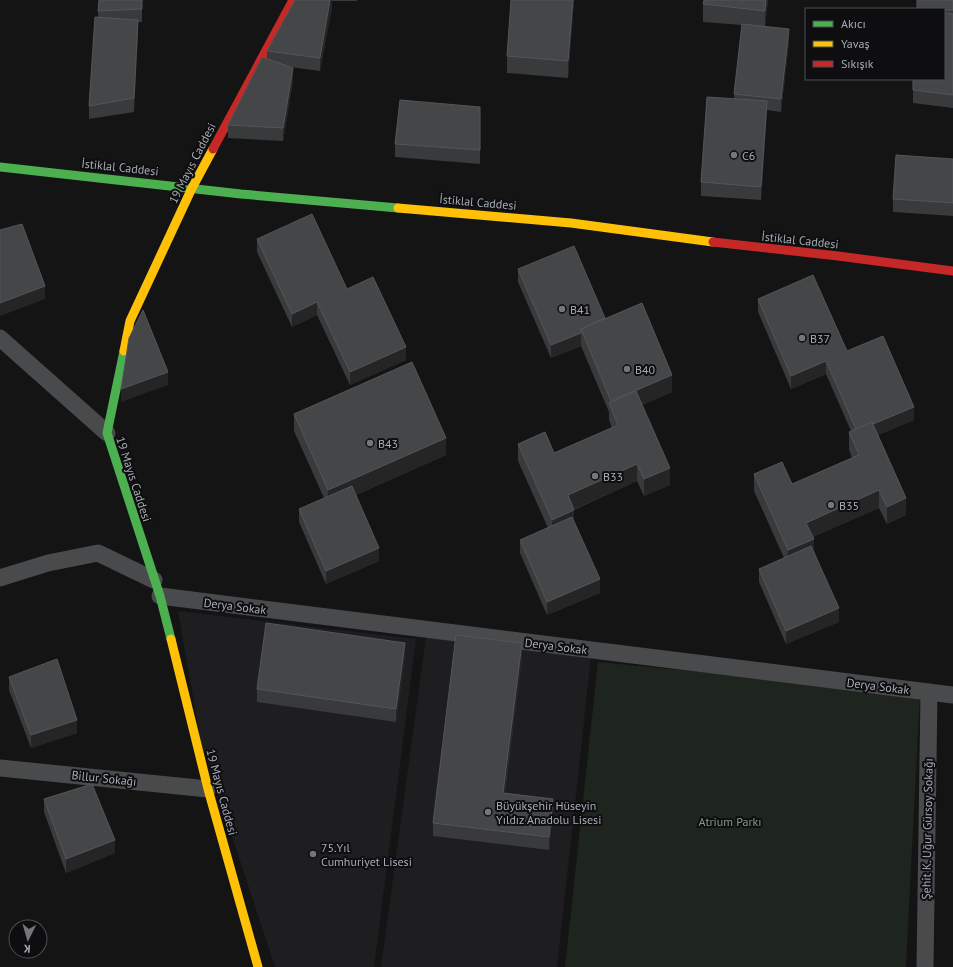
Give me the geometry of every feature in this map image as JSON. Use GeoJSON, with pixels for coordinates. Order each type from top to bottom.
{"type":"FeatureCollection","features":[{"type":"Feature","properties":{"kind":"street","name":"19 Mayıs Caddesi"},"geometry":{"type":"LineString","coordinates":[[258,967],[208,789],[160,596],[107,433],[130,321],[192,188],[293,0]]}},
{"type":"Feature","properties":{"kind":"street","name":"İstiklal Caddesi"},"geometry":{"type":"LineString","coordinates":[[0,167],[241,194],[571,223],[953,271]]}},
{"type":"Feature","properties":{"kind":"street"},"geometry":{"type":"LineString","coordinates":[[0,338],[107,433]]}},
{"type":"Feature","properties":{"kind":"street"},"geometry":{"type":"LineString","coordinates":[[0,578],[48,562],[98,553],[154,580]]}},
{"type":"Feature","properties":{"kind":"street","name":"Derya Sokak"},"geometry":{"type":"LineString","coordinates":[[160,596],[953,695]]}},
{"type":"Feature","properties":{"kind":"street","name":"Şehit K. Uğur Gürsoy Sokağı"},"geometry":{"type":"LineString","coordinates":[[925,967],[929,692]]}},
{"type":"Feature","properties":{"kind":"street","name":"Billur Sokağı"},"geometry":{"type":"LineString","coordinates":[[0,768],[208,789]]}},
{"type":"Feature","properties":{"kind":"shaded area","name":"75.Yıl Cumhuriyet Lisesi"},"geometry":{"type":"Polygon","coordinates":[[[178,611],[416,639],[374,967],[275,967],[201,742],[178,611]]]}},
{"type":"Feature","properties":{"kind":"shaded area","name":"Büyükşehir Hüseyin Yıldız Anadolu Lisesi"},"geometry":{"type":"Polygon","coordinates":[[[426,637],[591,657],[557,967],[381,967],[426,637]]]}},
{"type":"Feature","properties":{"kind":"green space","name":"Atrium Parkı"},"geometry":{"type":"Polygon","coordinates":[[[598,662],[920,693],[906,967],[565,967],[598,662]]]}},
{"type":"Feature","properties":{"kind":"building"},"geometry":{"type":"Polygon","coordinates":[[[99,0],[142,0],[142,9],[98,11],[99,0]]]}},
{"type":"Feature","properties":{"kind":"building"},"geometry":{"type":"Polygon","coordinates":[[[295,0],[330,0],[320,58],[267,51],[295,0]]]}},
{"type":"Feature","properties":{"kind":"building"},"geometry":{"type":"Polygon","coordinates":[[[511,0],[573,0],[568,61],[507,56],[511,0]]]}},
{"type":"Feature","properties":{"kind":"building"},"geometry":{"type":"Polygon","coordinates":[[[704,0],[766,0],[765,11],[703,4],[704,0]]]}},
{"type":"Feature","properties":{"kind":"building"},"geometry":{"type":"Polygon","coordinates":[[[917,0],[953,0],[953,10],[945,10],[945,8],[917,8],[917,0]]]}},
{"type":"Feature","properties":{"kind":"building"},"geometry":{"type":"Polygon","coordinates":[[[945,13],[953,14],[953,95],[913,90],[913,80],[945,80],[945,13]]]}},
{"type":"Feature","properties":{"kind":"building"},"geometry":{"type":"Polygon","coordinates":[[[95,17],[138,20],[134,98],[89,106],[95,17]]]}},
{"type":"Feature","properties":{"kind":"building"},"geometry":{"type":"Polygon","coordinates":[[[742,24],[789,29],[781,99],[734,94],[742,24]]]}},
{"type":"Feature","properties":{"kind":"building"},"geometry":{"type":"Polygon","coordinates":[[[262,57],[293,68],[283,128],[228,125],[262,57]]]}},
{"type":"Feature","properties":{"kind":"building","name":"C6"},"geometry":{"type":"Polygon","coordinates":[[[707,97],[767,101],[761,187],[701,182],[707,97]]]}},
{"type":"Feature","properties":{"kind":"building"},"geometry":{"type":"Polygon","coordinates":[[[400,100],[480,107],[480,150],[395,144],[400,100]]]}},
{"type":"Feature","properties":{"kind":"building"},"geometry":{"type":"Polygon","coordinates":[[[896,155],[953,159],[953,203],[893,199],[896,155]]]}},
{"type":"Feature","properties":{"kind":"building"},"geometry":{"type":"Polygon","coordinates":[[[312,214],[347,289],[373,277],[406,347],[350,372],[317,302],[292,314],[257,239],[312,214]]]}},
{"type":"Feature","properties":{"kind":"building"},"geometry":{"type":"Polygon","coordinates":[[[22,224],[45,286],[0,303],[0,230],[22,224]]]}},
{"type":"Feature","properties":{"kind":"building","name":"B41"},"geometry":{"type":"Polygon","coordinates":[[[574,246],[605,318],[581,329],[581,333],[551,345],[518,269],[574,246]]]}},
{"type":"Feature","properties":{"kind":"building"},"geometry":{"type":"Polygon","coordinates":[[[813,275],[847,351],[883,336],[914,407],[873,424],[872,422],[856,429],[826,361],[791,376],[758,299],[813,275]]]}},
{"type":"Feature","properties":{"kind":"building","name":"B40"},"geometry":{"type":"Polygon","coordinates":[[[642,303],[672,375],[611,401],[581,329],[642,303]]]}},
{"type":"Feature","properties":{"kind":"building"},"geometry":{"type":"Polygon","coordinates":[[[143,310],[168,372],[121,389],[129,338],[143,310]]]}},
{"type":"Feature","properties":{"kind":"building","name":"B43"},"geometry":{"type":"Polygon","coordinates":[[[412,362],[446,438],[328,490],[294,414],[412,362]]]}},
{"type":"Feature","properties":{"kind":"building","name":"B33"},"geometry":{"type":"Polygon","coordinates":[[[636,391],[670,468],[644,479],[637,464],[568,495],[574,510],[552,520],[518,444],[545,432],[554,453],[618,425],[609,403],[636,391]]]}},
{"type":"Feature","properties":{"kind":"building","name":"B35"},"geometry":{"type":"Polygon","coordinates":[[[872,422],[906,498],[887,507],[879,490],[806,523],[814,539],[788,550],[754,474],[782,462],[792,484],[859,455],[849,432],[872,422]]]}},
{"type":"Feature","properties":{"kind":"building"},"geometry":{"type":"Polygon","coordinates":[[[352,486],[379,548],[326,571],[299,509],[352,486]]]}},
{"type":"Feature","properties":{"kind":"building"},"geometry":{"type":"Polygon","coordinates":[[[572,517],[600,579],[547,602],[520,540],[572,517]]]}},
{"type":"Feature","properties":{"kind":"building"},"geometry":{"type":"Polygon","coordinates":[[[811,546],[839,608],[786,631],[759,569],[811,546]]]}},
{"type":"Feature","properties":{"kind":"building"},"geometry":{"type":"Polygon","coordinates":[[[266,623],[405,643],[396,709],[257,689],[266,623]]]}},
{"type":"Feature","properties":{"kind":"building"},"geometry":{"type":"Polygon","coordinates":[[[456,635],[522,643],[503,793],[553,799],[549,837],[433,823],[456,635]]]}},
{"type":"Feature","properties":{"kind":"building"},"geometry":{"type":"Polygon","coordinates":[[[57,659],[77,720],[31,735],[9,677],[57,659]]]}},
{"type":"Feature","properties":{"kind":"building"},"geometry":{"type":"Polygon","coordinates":[[[92,784],[115,840],[66,859],[44,799],[92,784]]]}},
{"type":"Feature","properties":{"kind":"traffic: fast"},"geometry":{"type":"LineString","coordinates":[[0,167],[241,194],[398,208]]}},
{"type":"Feature","properties":{"kind":"traffic: fast"},"geometry":{"type":"LineString","coordinates":[[124,351],[107,433],[160,596],[171,639]]}},
{"type":"Feature","properties":{"kind":"traffic: slow"},"geometry":{"type":"LineString","coordinates":[[124,351],[130,321],[192,188],[213,149]]}},
{"type":"Feature","properties":{"kind":"traffic: slow"},"geometry":{"type":"LineString","coordinates":[[398,208],[571,223],[713,242]]}},
{"type":"Feature","properties":{"kind":"traffic: slow"},"geometry":{"type":"LineString","coordinates":[[171,639],[208,789],[258,967]]}},
{"type":"Feature","properties":{"kind":"traffic: jam"},"geometry":{"type":"LineString","coordinates":[[213,149],[293,0]]}},
{"type":"Feature","properties":{"kind":"traffic: jam"},"geometry":{"type":"LineString","coordinates":[[713,242],[953,271]]}},
{"type":"Feature","properties":{"kind":"place","name":"C6"},"geometry":{"type":"Point","coordinates":[734,155]}},
{"type":"Feature","properties":{"kind":"place","name":"B41"},"geometry":{"type":"Point","coordinates":[562,309]}},
{"type":"Feature","properties":{"kind":"place","name":"B37"},"geometry":{"type":"Point","coordinates":[802,338]}},
{"type":"Feature","properties":{"kind":"place","name":"B40"},"geometry":{"type":"Point","coordinates":[627,369]}},
{"type":"Feature","properties":{"kind":"place","name":"B43"},"geometry":{"type":"Point","coordinates":[370,443]}},
{"type":"Feature","properties":{"kind":"place","name":"B33"},"geometry":{"type":"Point","coordinates":[595,476]}},
{"type":"Feature","properties":{"kind":"place","name":"B35"},"geometry":{"type":"Point","coordinates":[831,505]}},
{"type":"Feature","properties":{"kind":"place","name":"Büyükşehir Hüseyin Yıldız Anadolu Lisesi"},"geometry":{"type":"Point","coordinates":[488,812]}},
{"type":"Feature","properties":{"kind":"place","name":"75.Yıl Cumhuriyet Lisesi"},"geometry":{"type":"Point","coordinates":[313,854]}}]}
